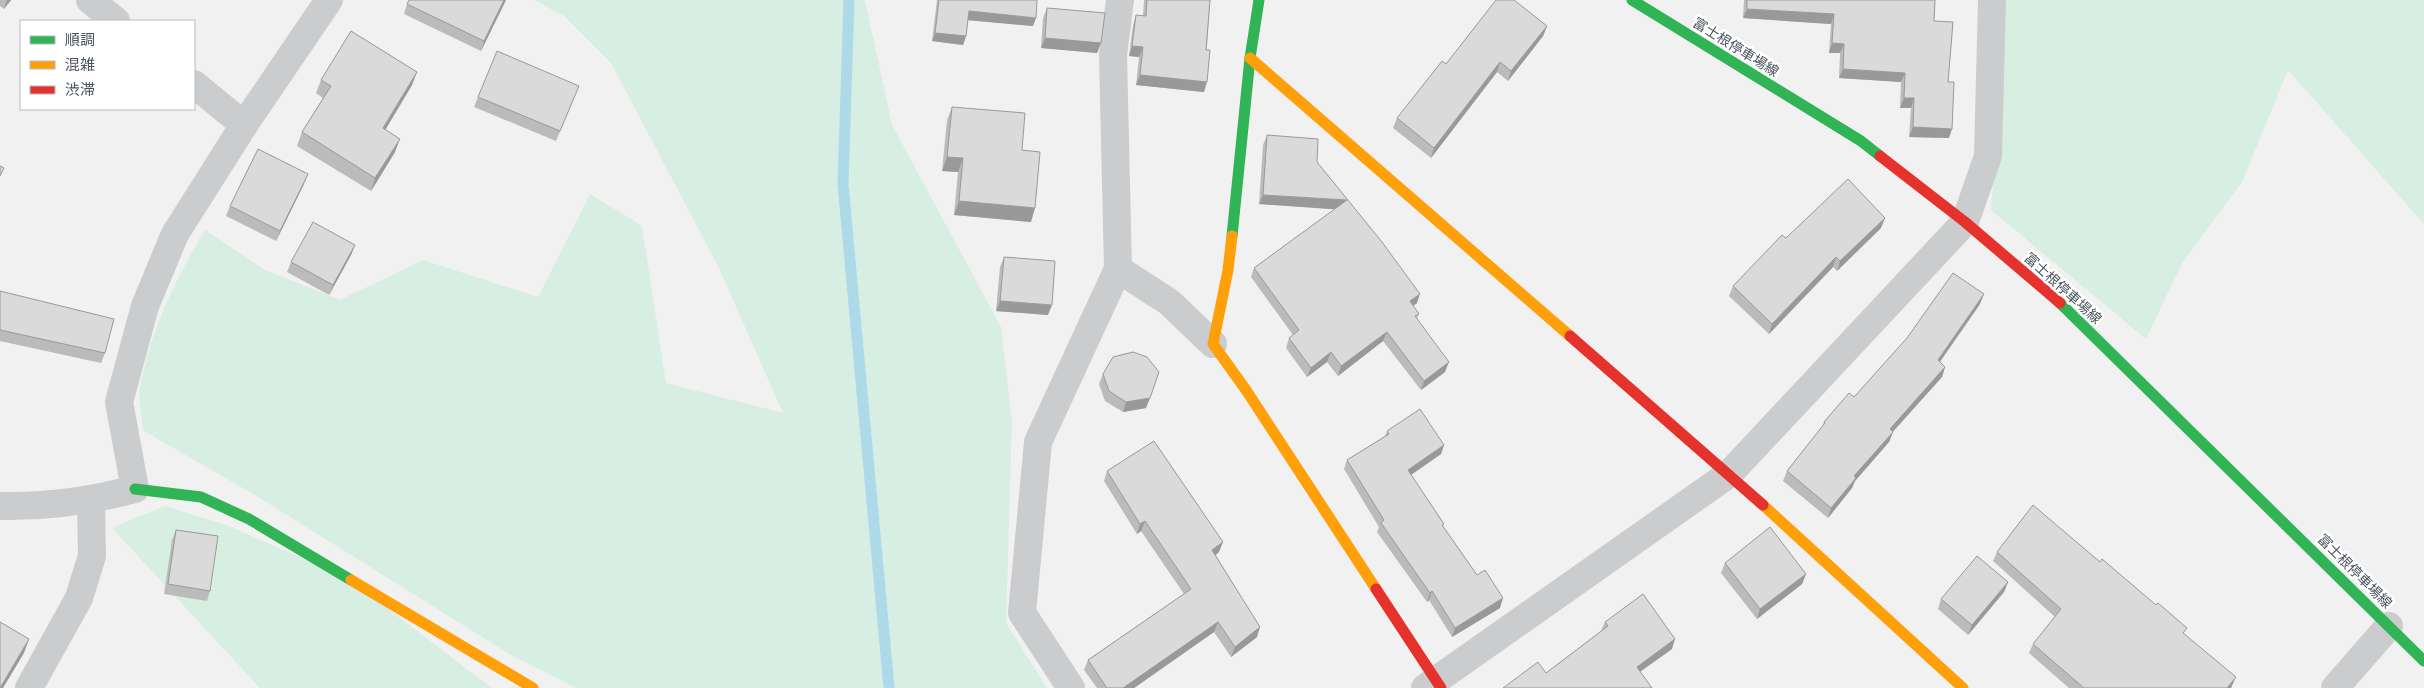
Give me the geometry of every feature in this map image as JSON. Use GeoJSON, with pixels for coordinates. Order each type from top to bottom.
{"type":"FeatureCollection","features":[{"type":"Feature","properties":{"kind":"street"},"geometry":{"type":"LineString","coordinates":[[90,0],[115,20]]}},
{"type":"Feature","properties":{"kind":"street"},"geometry":{"type":"LineString","coordinates":[[135,489],[119,402],[145,306],[176,234],[244,125],[329,0]]}},
{"type":"Feature","properties":{"kind":"street"},"geometry":{"type":"LineString","coordinates":[[1071,688],[1022,613],[1038,442],[1118,268],[1113,56],[1120,0]]}},
{"type":"Feature","properties":{"kind":"street"},"geometry":{"type":"LineString","coordinates":[[1213,344],[1228,270],[1250,58],[1259,0]]}},
{"type":"Feature","properties":{"kind":"street","name":"富士根停車場線"},"geometry":{"type":"LineString","coordinates":[[1632,0],[1861,141],[1965,222],[2067,309],[2424,661]]}},
{"type":"Feature","properties":{"kind":"street"},"geometry":{"type":"LineString","coordinates":[[1118,268],[1169,302],[1213,344],[1251,399],[1434,686],[1729,474],[1965,222],[1988,156],[1992,0]]}},
{"type":"Feature","properties":{"kind":"street"},"geometry":{"type":"LineString","coordinates":[[1250,58],[1729,474],[1951,685]]}},
{"type":"Feature","properties":{"kind":"street"},"geometry":{"type":"LineString","coordinates":[[195,85],[244,125]]}},
{"type":"Feature","properties":{"kind":"street"},"geometry":{"type":"LineString","coordinates":[[0,506],[29,507],[91,501],[135,489],[201,497],[249,519],[533,688]]}},
{"type":"Feature","properties":{"kind":"street"},"geometry":{"type":"LineString","coordinates":[[30,688],[79,598],[92,556],[91,501]]}},
{"type":"Feature","properties":{"kind":"street"},"geometry":{"type":"LineString","coordinates":[[2335,688],[2389,626]]}},
{"type":"Feature","properties":{"kind":"green space"},"geometry":{"type":"Polygon","coordinates":[[[534,0],[865,0],[892,125],[1001,327],[1012,422],[1006,623],[1047,688],[576,688],[511,655],[255,495],[144,431],[140,410],[140,389],[150,347],[165,306],[205,230],[265,270],[340,300],[423,260],[538,297],[590,194],[642,226],[666,383],[783,413],[719,268],[611,63],[564,16],[534,0]]]}},
{"type":"Feature","properties":{"kind":"green space"},"geometry":{"type":"Polygon","coordinates":[[[2006,0],[2424,0],[2424,224],[2288,70],[2242,182],[2182,263],[2146,339],[1991,210],[2006,0]]]}},
{"type":"Feature","properties":{"kind":"green space"},"geometry":{"type":"Polygon","coordinates":[[[165,506],[229,526],[349,579],[492,688],[260,688],[112,528],[165,506]]]}},
{"type":"Feature","properties":{"kind":"building"},"geometry":{"type":"Polygon","coordinates":[[[409,0],[504,0],[484,41],[407,4],[409,0]]]}},
{"type":"Feature","properties":{"kind":"building"},"geometry":{"type":"Polygon","coordinates":[[[939,0],[1037,0],[1036,18],[969,11],[966,36],[935,33],[939,0]]]}},
{"type":"Feature","properties":{"kind":"building"},"geometry":{"type":"Polygon","coordinates":[[[1147,0],[1210,0],[1206,50],[1210,50],[1207,82],[1140,75],[1143,47],[1132,46],[1136,15],[1146,16],[1147,0]]]}},
{"type":"Feature","properties":{"kind":"building"},"geometry":{"type":"Polygon","coordinates":[[[1496,0],[1514,0],[1547,26],[1511,71],[1500,62],[1434,148],[1397,118],[1442,61],[1446,64],[1496,0]]]}},
{"type":"Feature","properties":{"kind":"building"},"geometry":{"type":"Polygon","coordinates":[[[1747,0],[1935,0],[1934,21],[1953,22],[1948,82],[1954,82],[1952,129],[1913,127],[1914,98],[1904,98],[1905,73],[1843,69],[1844,44],[1832,43],[1834,14],[1747,9],[1747,0]]]}},
{"type":"Feature","properties":{"kind":"building"},"geometry":{"type":"Polygon","coordinates":[[[1047,8],[1105,13],[1101,43],[1045,38],[1047,8]]]}},
{"type":"Feature","properties":{"kind":"building"},"geometry":{"type":"Polygon","coordinates":[[[351,31],[417,72],[383,128],[400,139],[375,178],[302,132],[331,86],[321,80],[351,31]]]}},
{"type":"Feature","properties":{"kind":"building"},"geometry":{"type":"Polygon","coordinates":[[[497,51],[579,86],[560,131],[478,97],[497,51]]]}},
{"type":"Feature","properties":{"kind":"building"},"geometry":{"type":"Polygon","coordinates":[[[952,107],[1025,113],[1022,150],[1040,152],[1035,208],[959,201],[963,158],[947,157],[952,107]]]}},
{"type":"Feature","properties":{"kind":"building"},"geometry":{"type":"Polygon","coordinates":[[[1267,135],[1318,139],[1317,162],[1382,242],[1420,294],[1410,301],[1419,314],[1415,316],[1449,362],[1424,381],[1387,332],[1341,366],[1331,352],[1311,368],[1289,338],[1299,330],[1254,268],[1347,200],[1263,195],[1267,135]]]}},
{"type":"Feature","properties":{"kind":"building"},"geometry":{"type":"Polygon","coordinates":[[[258,149],[308,174],[280,231],[230,206],[258,149]]]}},
{"type":"Feature","properties":{"kind":"building"},"geometry":{"type":"Polygon","coordinates":[[[0,166],[4,168],[0,176],[0,166]]]}},
{"type":"Feature","properties":{"kind":"building"},"geometry":{"type":"Polygon","coordinates":[[[1848,179],[1885,218],[1840,261],[1836,257],[1772,324],[1733,286],[1782,235],[1786,238],[1848,179]]]}},
{"type":"Feature","properties":{"kind":"building"},"geometry":{"type":"Polygon","coordinates":[[[313,222],[355,245],[333,285],[291,262],[313,222]]]}},
{"type":"Feature","properties":{"kind":"building"},"geometry":{"type":"Polygon","coordinates":[[[1004,257],[1055,261],[1052,305],[1000,301],[1004,257]]]}},
{"type":"Feature","properties":{"kind":"building"},"geometry":{"type":"Polygon","coordinates":[[[1953,273],[1984,294],[1938,360],[1945,367],[1890,429],[1893,432],[1854,476],[1856,478],[1831,508],[1787,471],[1824,422],[1849,393],[1854,397],[1907,338],[1953,273]]]}},
{"type":"Feature","properties":{"kind":"building"},"geometry":{"type":"Polygon","coordinates":[[[0,291],[114,319],[105,353],[0,330],[0,291]]]}},
{"type":"Feature","properties":{"kind":"building"},"geometry":{"type":"Polygon","coordinates":[[[1133,352],[1147,357],[1159,372],[1150,398],[1126,402],[1109,391],[1103,374],[1113,357],[1133,352]]]}},
{"type":"Feature","properties":{"kind":"building"},"geometry":{"type":"Polygon","coordinates":[[[1420,409],[1444,445],[1408,470],[1444,524],[1442,525],[1477,575],[1485,570],[1503,598],[1455,628],[1432,591],[1430,593],[1381,523],[1384,520],[1347,460],[1389,434],[1387,431],[1420,409]]]}},
{"type":"Feature","properties":{"kind":"building"},"geometry":{"type":"Polygon","coordinates":[[[1154,441],[1223,542],[1212,550],[1260,627],[1235,647],[1218,622],[1123,688],[1107,688],[1088,660],[1191,589],[1145,521],[1140,524],[1107,471],[1154,441]]]}},
{"type":"Feature","properties":{"kind":"building"},"geometry":{"type":"Polygon","coordinates":[[[2033,505],[2100,562],[2102,559],[2156,605],[2158,603],[2187,628],[2183,633],[2236,677],[2227,688],[2084,688],[2033,644],[2061,609],[1997,552],[2033,505]]]}},
{"type":"Feature","properties":{"kind":"building"},"geometry":{"type":"Polygon","coordinates":[[[1770,527],[1806,574],[1760,609],[1725,563],[1770,527]]]}},
{"type":"Feature","properties":{"kind":"building"},"geometry":{"type":"Polygon","coordinates":[[[176,530],[218,536],[210,591],[168,584],[176,530]]]}},
{"type":"Feature","properties":{"kind":"building"},"geometry":{"type":"Polygon","coordinates":[[[1977,556],[2008,582],[1972,625],[1941,599],[1977,556]]]}},
{"type":"Feature","properties":{"kind":"building"},"geometry":{"type":"Polygon","coordinates":[[[1643,594],[1675,639],[1637,667],[1652,688],[1503,688],[1538,662],[1546,673],[1608,626],[1605,622],[1643,594]]]}},
{"type":"Feature","properties":{"kind":"building"},"geometry":{"type":"Polygon","coordinates":[[[0,622],[29,639],[0,688],[0,622]]]}},
{"type":"Feature","properties":{"kind":"waterway"},"geometry":{"type":"LineString","coordinates":[[849,0],[843,184],[889,688]]}},
{"type":"Feature","properties":{"kind":"traffic: fast"},"geometry":{"type":"LineString","coordinates":[[1232,236],[1250,58],[1259,0]]}},
{"type":"Feature","properties":{"kind":"traffic: fast"},"geometry":{"type":"LineString","coordinates":[[1632,0],[1861,141],[1880,156]]}},
{"type":"Feature","properties":{"kind":"traffic: fast"},"geometry":{"type":"LineString","coordinates":[[2060,303],[2424,661]]}},
{"type":"Feature","properties":{"kind":"traffic: fast"},"geometry":{"type":"LineString","coordinates":[[135,489],[201,497],[249,519],[351,580]]}},
{"type":"Feature","properties":{"kind":"traffic: slow"},"geometry":{"type":"LineString","coordinates":[[1250,58],[1570,336]]}},
{"type":"Feature","properties":{"kind":"traffic: slow"},"geometry":{"type":"LineString","coordinates":[[1232,236],[1228,270],[1213,344],[1246,390],[1376,589]]}},
{"type":"Feature","properties":{"kind":"traffic: slow"},"geometry":{"type":"LineString","coordinates":[[1763,505],[1963,688]]}},
{"type":"Feature","properties":{"kind":"traffic: slow"},"geometry":{"type":"LineString","coordinates":[[351,580],[533,688]]}},
{"type":"Feature","properties":{"kind":"traffic: jam"},"geometry":{"type":"LineString","coordinates":[[1880,156],[1965,222],[2060,303]]}},
{"type":"Feature","properties":{"kind":"traffic: jam"},"geometry":{"type":"LineString","coordinates":[[1570,336],[1763,505]]}},
{"type":"Feature","properties":{"kind":"traffic: jam"},"geometry":{"type":"LineString","coordinates":[[1376,589],[1441,688]]}}]}
